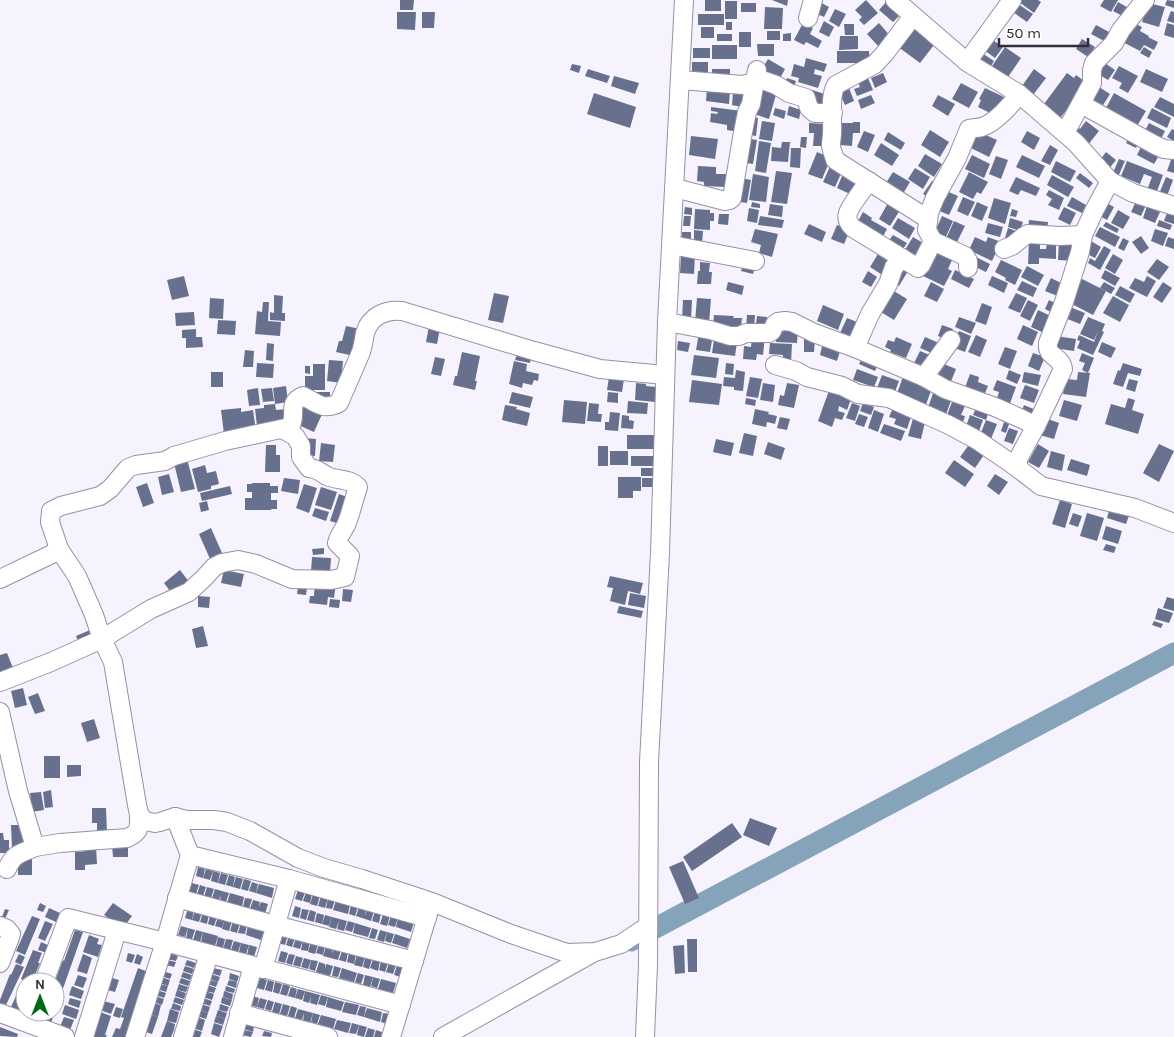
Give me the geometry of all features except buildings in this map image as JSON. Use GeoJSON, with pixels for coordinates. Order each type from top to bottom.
{"type":"FeatureCollection","features":[{"type":"Feature","properties":{"kind":"street"},"geometry":{"type":"LineString","coordinates":[[646,1037],[649,762],[660,553],[667,322],[684,0]]}},
{"type":"Feature","properties":{"kind":"street"},"geometry":{"type":"LineString","coordinates":[[808,18],[813,0]]}},
{"type":"Feature","properties":{"kind":"street"},"geometry":{"type":"LineString","coordinates":[[895,0],[967,62],[1019,94],[1076,143],[1110,181],[1132,192],[1174,206]]}},
{"type":"Feature","properties":{"kind":"street"},"geometry":{"type":"LineString","coordinates":[[967,62],[1012,0]]}},
{"type":"Feature","properties":{"kind":"street"},"geometry":{"type":"LineString","coordinates":[[1065,134],[1092,83],[1094,63],[1114,43],[1121,30],[1145,0]]}},
{"type":"Feature","properties":{"kind":"street"},"geometry":{"type":"LineString","coordinates":[[913,16],[875,64],[836,85],[832,95],[831,143],[836,160],[928,219]]}},
{"type":"Feature","properties":{"kind":"street"},"geometry":{"type":"LineString","coordinates":[[680,80],[743,85],[755,76]]}},
{"type":"Feature","properties":{"kind":"street"},"geometry":{"type":"LineString","coordinates":[[755,76],[789,93],[806,98],[809,108],[816,113],[833,113]]}},
{"type":"Feature","properties":{"kind":"street"},"geometry":{"type":"LineString","coordinates":[[675,188],[725,201],[730,200],[747,112],[751,104],[755,76]]}},
{"type":"Feature","properties":{"kind":"street"},"geometry":{"type":"LineString","coordinates":[[968,268],[968,261],[964,256],[933,241],[927,230],[929,213],[970,129],[984,127],[1000,116],[1010,107],[1019,94]]}},
{"type":"Feature","properties":{"kind":"street"},"geometry":{"type":"LineString","coordinates":[[1081,104],[1155,145],[1164,149],[1174,150]]}},
{"type":"Feature","properties":{"kind":"street"},"geometry":{"type":"LineString","coordinates":[[869,181],[848,212],[848,221],[853,228],[918,268],[933,241]]}},
{"type":"Feature","properties":{"kind":"street"},"geometry":{"type":"LineString","coordinates":[[1015,466],[1018,464],[1018,459],[1063,369],[1061,362],[1048,352],[1048,343],[1075,269],[1083,235],[1110,181]]}},
{"type":"Feature","properties":{"kind":"street"},"geometry":{"type":"LineString","coordinates":[[1004,249],[1012,246],[1028,234],[1083,235]]}},
{"type":"Feature","properties":{"kind":"street"},"geometry":{"type":"LineString","coordinates":[[672,245],[755,261]]}},
{"type":"Feature","properties":{"kind":"street"},"geometry":{"type":"LineString","coordinates":[[855,348],[870,314],[888,284],[894,267],[902,258]]}},
{"type":"Feature","properties":{"kind":"street"},"geometry":{"type":"LineString","coordinates":[[7,869],[14,857],[35,848],[60,843],[127,838],[139,830],[140,814],[113,662],[77,576],[59,548],[50,522],[51,511],[61,506],[100,496],[110,489],[128,468],[136,465],[165,461],[174,456],[226,441],[290,427],[293,422],[292,410],[297,399],[303,396],[322,406],[332,406],[339,403],[362,350],[369,325],[382,313],[394,310],[600,369],[665,375]]}},
{"type":"Feature","properties":{"kind":"street"},"geometry":{"type":"LineString","coordinates":[[667,322],[710,330],[730,336],[739,336],[746,333],[769,334],[778,322],[792,322],[814,334],[855,348],[924,377],[945,389],[995,407],[1036,426]]}},
{"type":"Feature","properties":{"kind":"street"},"geometry":{"type":"LineString","coordinates":[[924,377],[951,340]]}},
{"type":"Feature","properties":{"kind":"street"},"geometry":{"type":"LineString","coordinates":[[775,365],[796,371],[807,377],[842,386],[858,394],[889,398],[949,425],[977,440],[1041,486],[1135,508],[1174,523]]}},
{"type":"Feature","properties":{"kind":"street"},"geometry":{"type":"LineString","coordinates":[[0,682],[102,639],[151,609],[189,592],[214,567],[222,563],[238,560],[256,564],[292,579],[331,580],[345,577],[350,556],[338,543],[339,536],[348,518],[358,487],[354,483],[328,476],[318,469],[309,468],[301,457],[300,446],[295,436],[282,429]]}},
{"type":"Feature","properties":{"kind":"street"},"geometry":{"type":"LineString","coordinates":[[0,579],[52,554],[59,548]]}},
{"type":"Feature","properties":{"kind":"street"},"geometry":{"type":"LineString","coordinates":[[0,712],[3,734],[35,848]]}},
{"type":"Feature","properties":{"kind":"street"},"geometry":{"type":"LineString","coordinates":[[140,814],[145,821],[155,822],[175,817],[186,820],[227,822],[250,831],[298,858],[362,879],[430,910]]}},
{"type":"Feature","properties":{"kind":"street"},"geometry":{"type":"LineString","coordinates":[[135,1037],[190,855],[175,817]]}},
{"type":"Feature","properties":{"kind":"street"},"geometry":{"type":"LineString","coordinates":[[190,855],[430,910],[567,953],[595,952]]}},
{"type":"Feature","properties":{"kind":"street"},"geometry":{"type":"LineString","coordinates":[[233,1037],[240,1013],[275,925],[289,879]]}},
{"type":"Feature","properties":{"kind":"street"},"geometry":{"type":"LineString","coordinates":[[177,898],[414,961]]}},
{"type":"Feature","properties":{"kind":"street"},"geometry":{"type":"LineString","coordinates":[[391,1037],[430,910]]}},
{"type":"Feature","properties":{"kind":"street"},"geometry":{"type":"LineString","coordinates":[[48,972],[68,918],[165,942],[401,1006]]}},
{"type":"Feature","properties":{"kind":"street"},"geometry":{"type":"LineString","coordinates":[[0,926],[7,929],[11,934],[0,963]]}},
{"type":"Feature","properties":{"kind":"street"},"geometry":{"type":"LineString","coordinates":[[443,1037],[595,952],[620,944],[648,927]]}},
{"type":"Feature","properties":{"kind":"street"},"geometry":{"type":"LineString","coordinates":[[84,1037],[117,931]]}},
{"type":"Feature","properties":{"kind":"street"},"geometry":{"type":"LineString","coordinates":[[183,1037],[209,954]]}},
{"type":"Feature","properties":{"kind":"street"},"geometry":{"type":"LineString","coordinates":[[0,1013],[15,1015]]}},
{"type":"Feature","properties":{"kind":"street"},"geometry":{"type":"LineString","coordinates":[[240,1013],[282,1031],[328,1037]]}},
{"type":"Feature","properties":{"kind":"street"},"geometry":{"type":"LineString","coordinates":[[38,1022],[65,1037]]}},
{"type":"Feature","properties":{"kind":"waterway"},"geometry":{"type":"LineString","coordinates":[[631,941],[1174,653]]}}]}
